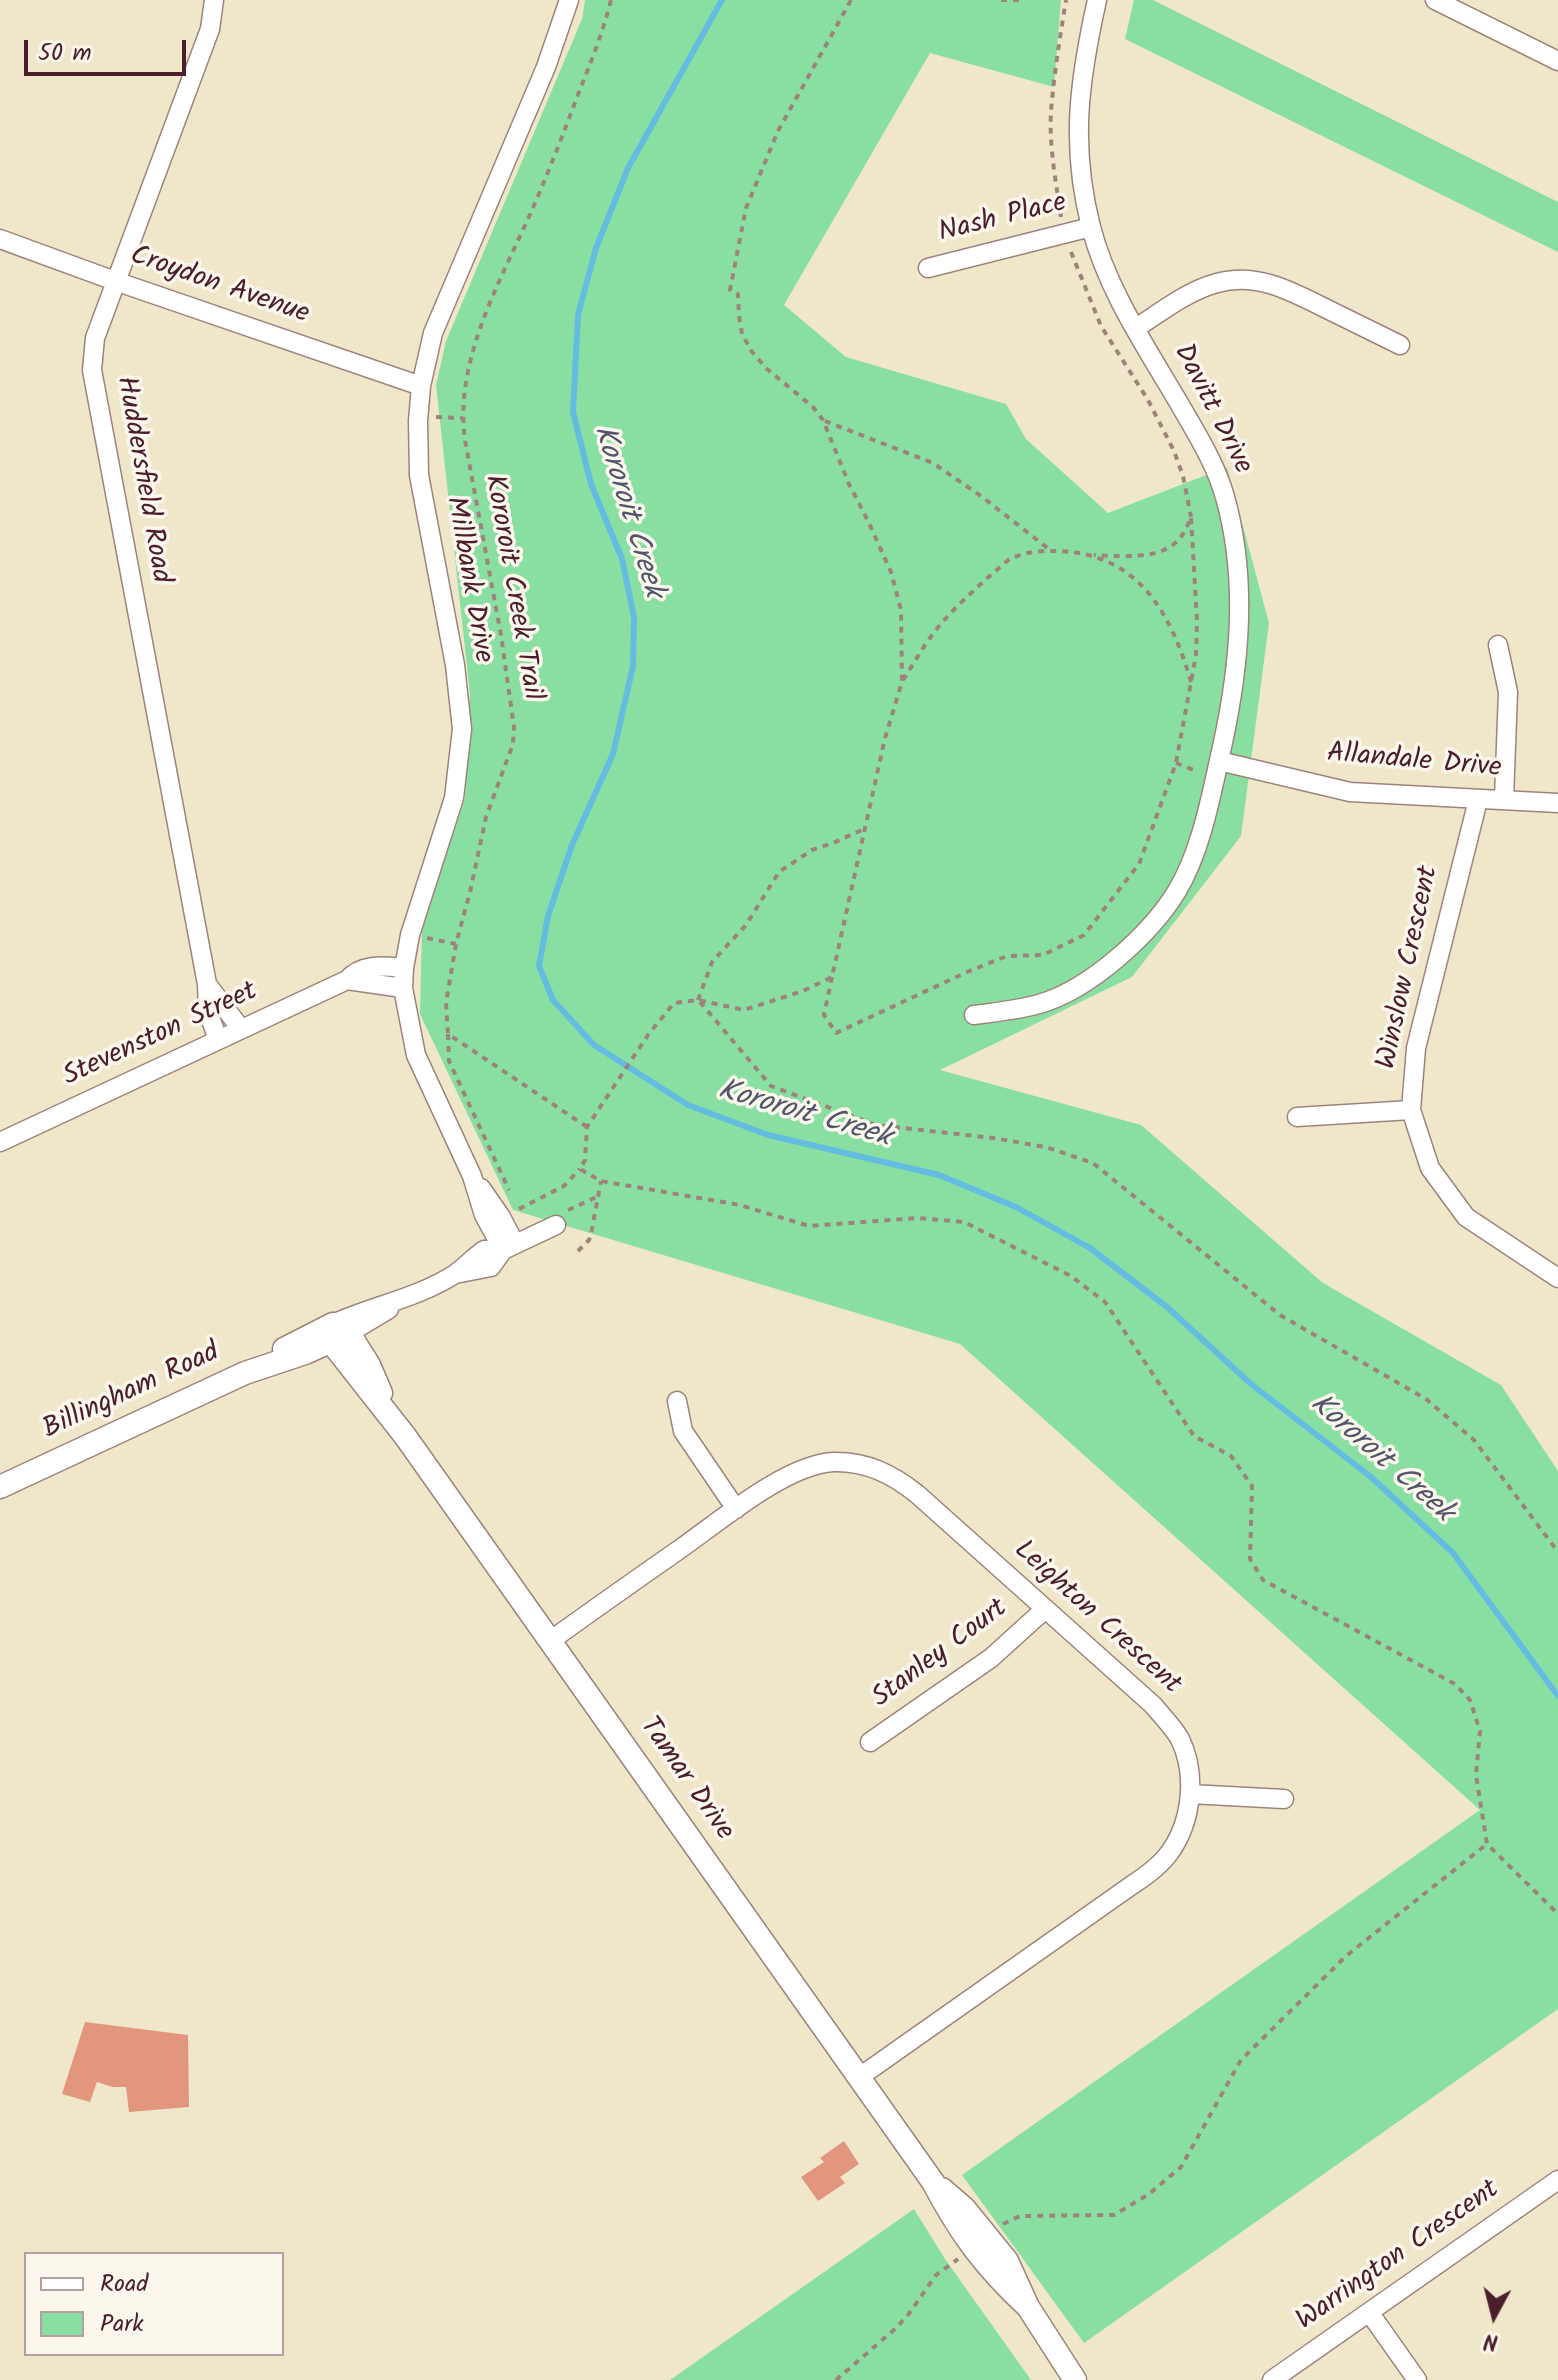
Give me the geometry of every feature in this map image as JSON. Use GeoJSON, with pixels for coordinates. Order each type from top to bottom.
{"type":"FeatureCollection","features":[{"type":"Feature","properties":{"kind":"street","name":"Huddersfield Road"},"geometry":{"type":"LineString","coordinates":[[214,0],[210,29],[95,338],[92,370],[207,984],[208,1011],[218,1040]]}},
{"type":"Feature","properties":{"kind":"street","name":"Millbank Drive"},"geometry":{"type":"LineString","coordinates":[[509,1247],[484,1215],[472,1176],[416,1055],[403,988],[410,935],[454,798],[462,729],[455,665],[419,475],[418,421],[421,386],[433,333],[546,67],[569,0]]}},
{"type":"Feature","properties":{"kind":"street","name":"Davitt Drive"},"geometry":{"type":"LineString","coordinates":[[974,1015],[1042,1003],[1077,986],[1112,964],[1161,914],[1178,889],[1198,841],[1219,761],[1239,646],[1240,603],[1231,525],[1224,494],[1207,452],[1109,279],[1091,227],[1081,171],[1078,126],[1081,83],[1097,0]]}},
{"type":"Feature","properties":{"kind":"street"},"geometry":{"type":"LineString","coordinates":[[1435,0],[1556,55]]}},
{"type":"Feature","properties":{"kind":"street","name":"Nash Place"},"geometry":{"type":"LineString","coordinates":[[928,268],[1091,227]]}},
{"type":"Feature","properties":{"kind":"street","name":"Croydon Avenue"},"geometry":{"type":"LineString","coordinates":[[0,239],[421,386]]}},
{"type":"Feature","properties":{"kind":"street"},"geometry":{"type":"LineString","coordinates":[[1136,328],[1204,288],[1237,279],[1256,280],[1291,291],[1400,345]]}},
{"type":"Feature","properties":{"kind":"street"},"geometry":{"type":"LineString","coordinates":[[1498,645],[1508,692],[1504,799]]}},
{"type":"Feature","properties":{"kind":"street","name":"Allandale Drive"},"geometry":{"type":"LineString","coordinates":[[1219,761],[1350,792],[1558,803]]}},
{"type":"Feature","properties":{"kind":"street","name":"Winslow Crescent"},"geometry":{"type":"LineString","coordinates":[[1478,800],[1416,1048],[1411,1110],[1430,1168],[1466,1217],[1558,1278]]}},
{"type":"Feature","properties":{"kind":"street","name":"Stevenston Street"},"geometry":{"type":"LineString","coordinates":[[0,1142],[347,980],[358,970],[366,967],[404,968]]}},
{"type":"Feature","properties":{"kind":"street"},"geometry":{"type":"LineString","coordinates":[[347,980],[403,988]]}},
{"type":"Feature","properties":{"kind":"street","name":"Huddersfield Road"},"geometry":{"type":"LineString","coordinates":[[207,984],[241,1029]]}},
{"type":"Feature","properties":{"kind":"street"},"geometry":{"type":"LineString","coordinates":[[1297,1117],[1411,1110]]}},
{"type":"Feature","properties":{"kind":"street","name":"Billingham Road"},"geometry":{"type":"LineString","coordinates":[[0,1487],[338,1333],[356,1313],[404,1298],[454,1274],[491,1267],[509,1247],[556,1225]]}},
{"type":"Feature","properties":{"kind":"street","name":"Tamar Drive"},"geometry":{"type":"LineString","coordinates":[[338,1333],[353,1372],[388,1412],[933,2182],[953,2220],[981,2242],[994,2275],[1028,2307],[1075,2380]]}},
{"type":"Feature","properties":{"kind":"street"},"geometry":{"type":"LineString","coordinates":[[677,1401],[683,1431],[736,1509]]}},
{"type":"Feature","properties":{"kind":"street","name":"Leighton Crescent"},"geometry":{"type":"LineString","coordinates":[[550,1641],[736,1509],[791,1474],[832,1462],[871,1467],[888,1473],[917,1494],[1153,1705],[1180,1739],[1190,1777],[1186,1816],[1169,1853],[1154,1869],[858,2078]]}},
{"type":"Feature","properties":{"kind":"street","name":"Stanley Court"},"geometry":{"type":"LineString","coordinates":[[870,1742],[991,1658],[1044,1610]]}},
{"type":"Feature","properties":{"kind":"street"},"geometry":{"type":"LineString","coordinates":[[1190,1794],[1284,1799]]}},
{"type":"Feature","properties":{"kind":"street","name":"Warrington Crescent"},"geometry":{"type":"LineString","coordinates":[[1272,2380],[1558,2180]]}},
{"type":"Feature","properties":{"kind":"street"},"geometry":{"type":"LineString","coordinates":[[1369,2312],[1417,2380]]}},
{"type":"Feature","properties":{"kind":"path","name":"Kororoit Creek Trail"},"geometry":{"type":"LineString","coordinates":[[511,1196],[449,1061],[446,1003],[456,944],[486,817],[513,744],[514,727],[501,635],[462,418],[480,328],[551,167],[611,0]]}},
{"type":"Feature","properties":{"kind":"path"},"geometry":{"type":"LineString","coordinates":[[851,0],[778,131],[746,208],[730,290],[738,294],[742,334],[752,352],[767,369],[813,407],[823,420],[849,484],[891,572],[901,610],[902,682]]}},
{"type":"Feature","properties":{"kind":"path"},"geometry":{"type":"LineString","coordinates":[[1001,0],[1020,0]]}},
{"type":"Feature","properties":{"kind":"path"},"geometry":{"type":"LineString","coordinates":[[1054,87],[1055,58],[1066,0]]}},
{"type":"Feature","properties":{"kind":"path"},"geometry":{"type":"LineString","coordinates":[[429,416],[462,418]]}},
{"type":"Feature","properties":{"kind":"path"},"geometry":{"type":"LineString","coordinates":[[823,420],[933,463],[1050,550]]}},
{"type":"Feature","properties":{"kind":"path"},"geometry":{"type":"LineString","coordinates":[[1163,428],[1183,476],[1191,517],[1196,655],[1176,763],[1139,864],[1084,935],[1043,955],[1007,956],[836,1033],[824,1015],[885,738],[902,682],[934,633],[971,592],[1012,558],[1050,550],[1118,556],[1162,551],[1175,544],[1185,532],[1191,517]]}},
{"type":"Feature","properties":{"kind":"path"},"geometry":{"type":"LineString","coordinates":[[1094,555],[1142,585],[1158,604],[1173,627],[1191,685]]}},
{"type":"Feature","properties":{"kind":"path"},"geometry":{"type":"LineString","coordinates":[[698,1000],[712,962],[746,925],[779,872],[812,850],[864,829]]}},
{"type":"Feature","properties":{"kind":"path"},"geometry":{"type":"LineString","coordinates":[[422,937],[456,944]]}},
{"type":"Feature","properties":{"kind":"path"},"geometry":{"type":"LineString","coordinates":[[518,1209],[564,1186],[580,1169],[585,1160],[587,1127],[648,1035],[674,1003],[698,1000],[744,1010],[803,991],[832,977]]}},
{"type":"Feature","properties":{"kind":"path"},"geometry":{"type":"LineString","coordinates":[[698,1000],[771,1086],[876,1125],[1046,1147],[1093,1163],[1280,1315],[1426,1399],[1474,1440],[1558,1552]]}},
{"type":"Feature","properties":{"kind":"path"},"geometry":{"type":"LineString","coordinates":[[448,1034],[587,1127]]}},
{"type":"Feature","properties":{"kind":"path"},"geometry":{"type":"LineString","coordinates":[[580,1169],[601,1181],[740,1205],[809,1226],[918,1218],[964,1222],[1071,1276],[1105,1302],[1194,1436],[1231,1456],[1252,1486],[1250,1559],[1263,1580],[1455,1684],[1470,1700],[1480,1731],[1476,1775],[1487,1844],[1558,1914]]}},
{"type":"Feature","properties":{"kind":"path"},"geometry":{"type":"LineString","coordinates":[[578,1251],[589,1240],[601,1181]]}},
{"type":"Feature","properties":{"kind":"path"},"geometry":{"type":"LineString","coordinates":[[556,1225],[562,1213],[599,1196]]}},
{"type":"Feature","properties":{"kind":"path"},"geometry":{"type":"LineString","coordinates":[[836,2380],[908,2315],[936,2275],[999,2226],[1020,2216],[1114,2215],[1149,2194],[1181,2167],[1241,2060],[1346,1956],[1487,1844]]}},
{"type":"Feature","properties":{"kind":"green space"},"geometry":{"type":"Polygon","coordinates":[[[585,0],[1061,0],[1054,87],[930,53],[784,305],[846,357],[1006,404],[1026,439],[1108,513],[1227,467],[1269,623],[1241,836],[1132,977],[940,1070],[1141,1125],[1323,1283],[1501,1385],[1558,1471],[1558,2009],[1084,2343],[962,2175],[1480,1810],[960,1344],[513,1210],[420,1014],[422,926],[465,799],[470,694],[436,385],[446,341],[582,19],[585,0]]]}},
{"type":"Feature","properties":{"kind":"green space"},"geometry":{"type":"Polygon","coordinates":[[[1134,0],[1153,0],[1558,202],[1558,252],[1125,39],[1134,0]]]}},
{"type":"Feature","properties":{"kind":"green space"},"geometry":{"type":"Polygon","coordinates":[[[914,2209],[945,2259],[1031,2380],[670,2380],[914,2209]]]}},
{"type":"Feature","properties":{"kind":"building"},"geometry":{"type":"Polygon","coordinates":[[[85,2022],[188,2035],[189,2107],[129,2112],[126,2087],[97,2082],[90,2102],[62,2094],[85,2022]]]}},
{"type":"Feature","properties":{"kind":"building"},"geometry":{"type":"Polygon","coordinates":[[[844,2141],[859,2164],[840,2177],[845,2183],[818,2201],[801,2177],[824,2162],[820,2158],[844,2141]]]}},
{"type":"Feature","properties":{"kind":"waterway","name":"Kororoit Creek"},"geometry":{"type":"LineString","coordinates":[[722,0],[628,168],[596,248],[578,315],[573,412],[591,484],[622,559],[634,617],[633,666],[613,754],[572,845],[548,916],[539,966],[553,1000],[594,1045],[688,1105],[768,1135],[939,1175],[1016,1207],[1090,1248],[1167,1307],[1251,1384],[1371,1477],[1453,1553],[1558,1696]]}}]}
